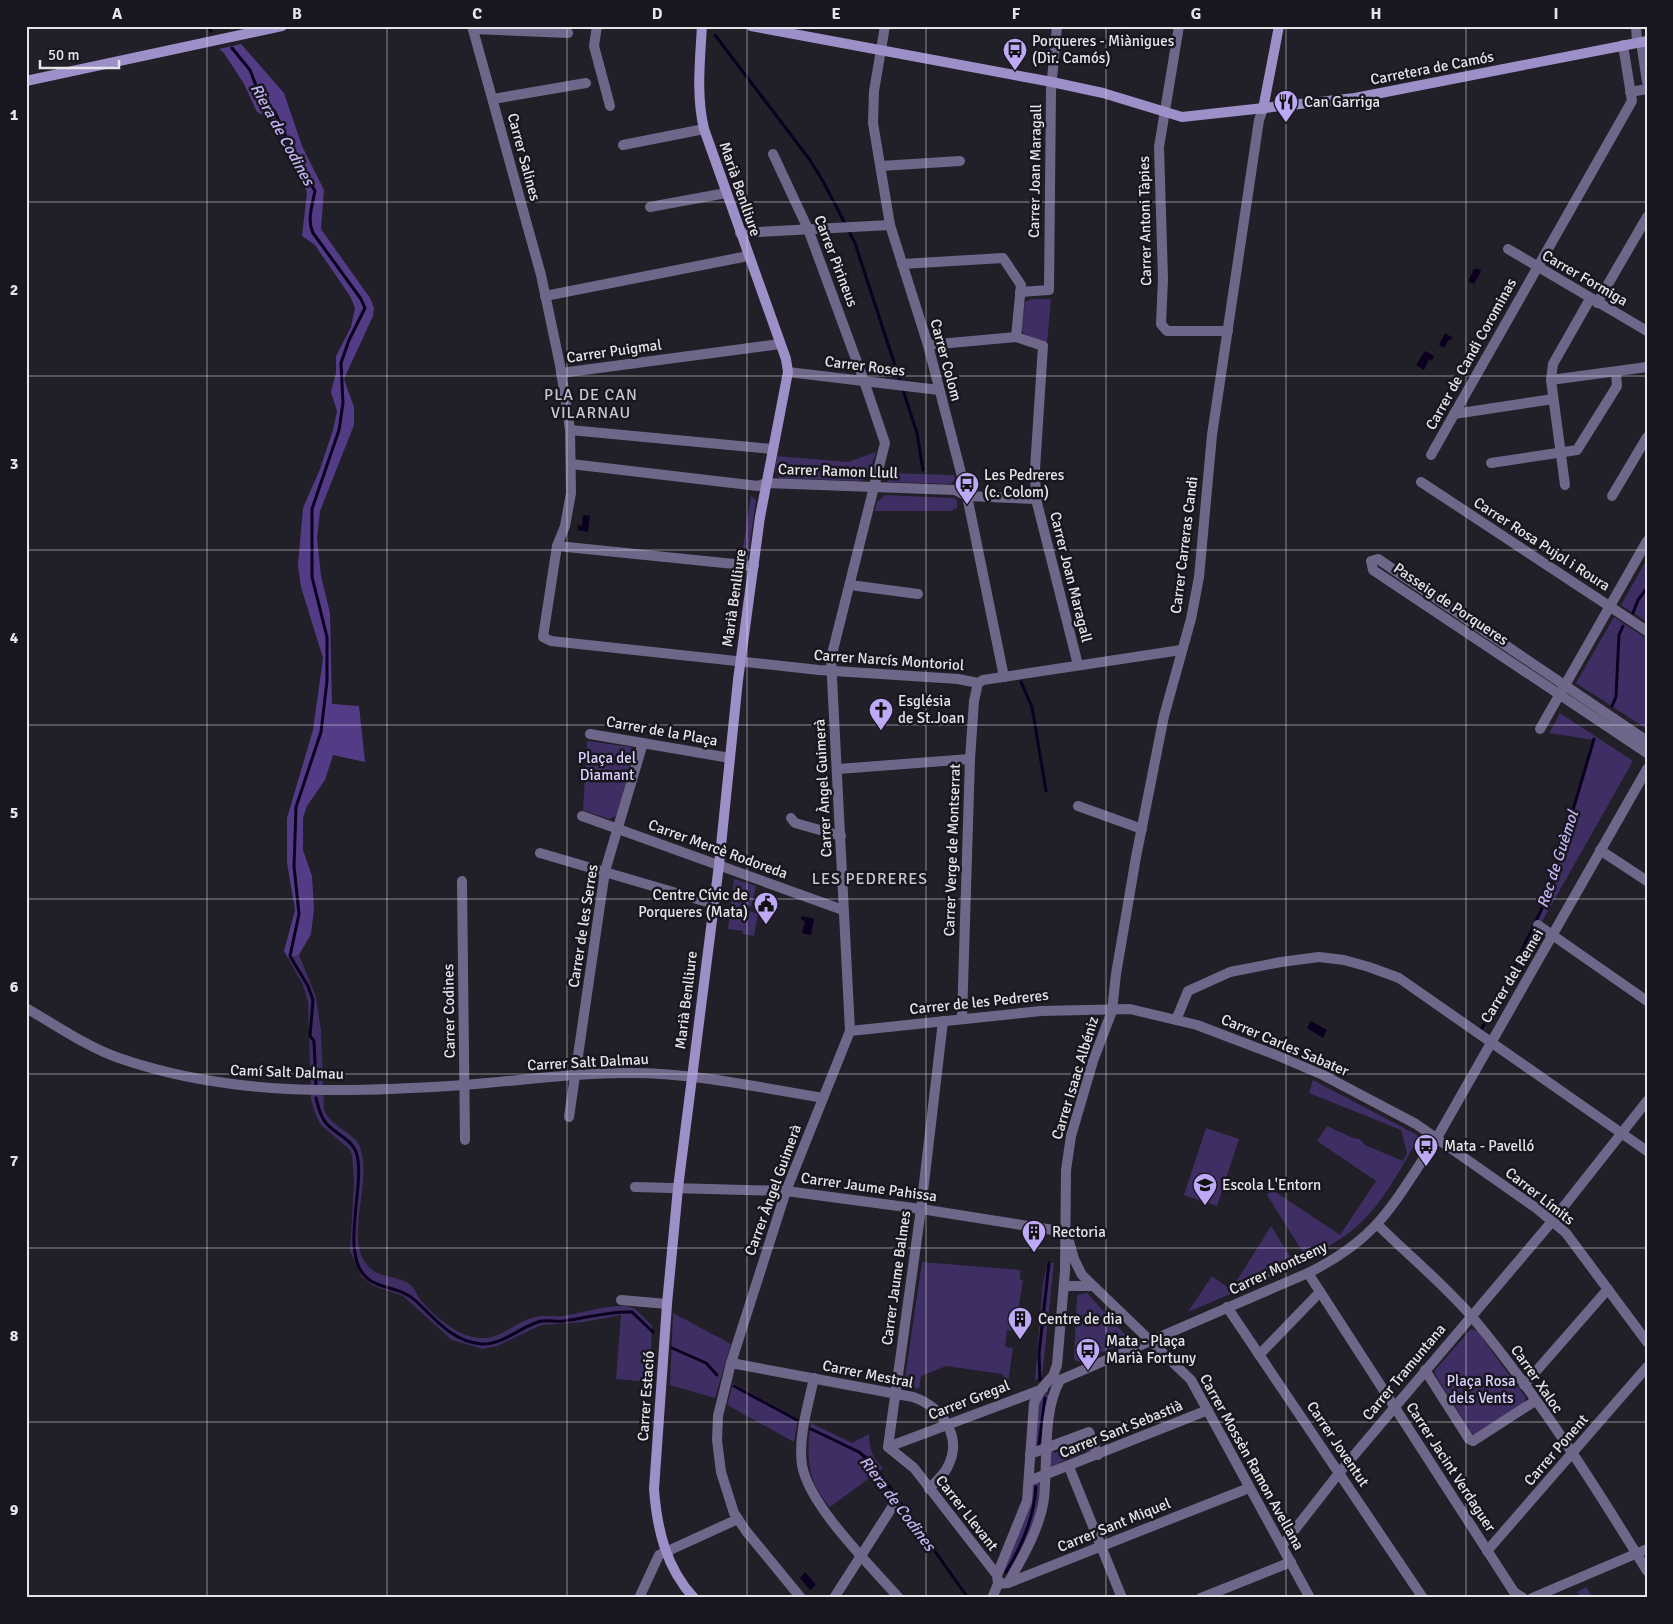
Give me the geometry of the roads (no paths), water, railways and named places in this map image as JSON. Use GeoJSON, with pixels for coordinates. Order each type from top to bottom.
{"type":"FeatureCollection","features":[{"type":"Feature","properties":{"kind":"street"},"geometry":{"type":"LineString","coordinates":[[26,81],[282,26]]}},
{"type":"Feature","properties":{"kind":"street"},"geometry":{"type":"LineString","coordinates":[[597,26],[594,46],[610,106]]}},
{"type":"Feature","properties":{"kind":"street","name":"Marià Benlliure"},"geometry":{"type":"LineString","coordinates":[[678,1188],[719,865],[740,661],[766,483],[788,372],[780,344],[704,129],[699,105],[702,26]]}},
{"type":"Feature","properties":{"kind":"street","name":"Carretera de Camós"},"geometry":{"type":"LineString","coordinates":[[751,26],[1052,82],[1103,93],[1182,117],[1355,98],[1642,42]]}},
{"type":"Feature","properties":{"kind":"street","name":"Carrer Colom"},"geometry":{"type":"LineString","coordinates":[[885,26],[879,50],[874,91],[873,123],[890,225],[928,345],[967,496],[1004,677]]}},
{"type":"Feature","properties":{"kind":"street","name":"Carrer Joan Maragall"},"geometry":{"type":"LineString","coordinates":[[1020,292],[1048,290],[1052,82],[1057,26]]}},
{"type":"Feature","properties":{"kind":"street","name":"Carrer Antoni Tàpies"},"geometry":{"type":"LineString","coordinates":[[1179,26],[1159,147],[1163,279],[1160,315],[1164,328],[1167,331],[1228,331]]}},
{"type":"Feature","properties":{"kind":"street"},"geometry":{"type":"LineString","coordinates":[[1264,109],[1279,26]]}},
{"type":"Feature","properties":{"kind":"street"},"geometry":{"type":"LineString","coordinates":[[1636,26],[1642,42],[1647,82]]}},
{"type":"Feature","properties":{"kind":"street"},"geometry":{"type":"LineString","coordinates":[[472,28],[568,33]]}},
{"type":"Feature","properties":{"kind":"street","name":"Carrer Salines"},"geometry":{"type":"LineString","coordinates":[[472,28],[493,98],[546,296],[561,373],[570,430],[571,493],[565,526],[557,546]]}},
{"type":"Feature","properties":{"kind":"street"},"geometry":{"type":"LineString","coordinates":[[1623,46],[1630,92],[1647,89]]}},
{"type":"Feature","properties":{"kind":"street"},"geometry":{"type":"LineString","coordinates":[[493,98],[586,83]]}},
{"type":"Feature","properties":{"kind":"street","name":"Carrer de Candi Corominas"},"geometry":{"type":"LineString","coordinates":[[1431,455],[1632,102],[1630,92]]}},
{"type":"Feature","properties":{"kind":"street","name":"Carrer Carreras Candi"},"geometry":{"type":"LineString","coordinates":[[1112,1010],[1116,974],[1164,716],[1191,619],[1198,576],[1212,435],[1259,120],[1264,109]]}},
{"type":"Feature","properties":{"kind":"street"},"geometry":{"type":"LineString","coordinates":[[623,145],[704,129]]}},
{"type":"Feature","properties":{"kind":"street","name":"Carrer Pirineus"},"geometry":{"type":"LineString","coordinates":[[773,154],[808,229],[864,381]]}},
{"type":"Feature","properties":{"kind":"street"},"geometry":{"type":"LineString","coordinates":[[881,166],[960,161]]}},
{"type":"Feature","properties":{"kind":"street"},"geometry":{"type":"LineString","coordinates":[[650,207],[726,193]]}},
{"type":"Feature","properties":{"kind":"street"},"geometry":{"type":"LineString","coordinates":[[1565,485],[1551,380],[1553,364],[1647,217]]}},
{"type":"Feature","properties":{"kind":"street"},"geometry":{"type":"LineString","coordinates":[[740,233],[890,225]]}},
{"type":"Feature","properties":{"kind":"street","name":"Carrer Formiga"},"geometry":{"type":"LineString","coordinates":[[1508,249],[1537,268],[1647,331]]}},
{"type":"Feature","properties":{"kind":"street"},"geometry":{"type":"LineString","coordinates":[[546,296],[748,256]]}},
{"type":"Feature","properties":{"kind":"street"},"geometry":{"type":"LineString","coordinates":[[902,264],[1003,258],[1021,285],[1016,337],[928,345]]}},
{"type":"Feature","properties":{"kind":"street","name":"Carrer Joan Maragall"},"geometry":{"type":"LineString","coordinates":[[1016,337],[1043,346],[1035,469],[1036,499],[1078,665]]}},
{"type":"Feature","properties":{"kind":"street","name":"Carrer Puigmal"},"geometry":{"type":"LineString","coordinates":[[561,373],[780,344]]}},
{"type":"Feature","properties":{"kind":"street"},"geometry":{"type":"LineString","coordinates":[[1551,380],[1647,367]]}},
{"type":"Feature","properties":{"kind":"street","name":"Carrer Roses"},"geometry":{"type":"LineString","coordinates":[[788,372],[939,390]]}},
{"type":"Feature","properties":{"kind":"street"},"geometry":{"type":"LineString","coordinates":[[1491,463],[1577,450],[1617,386],[1616,372]]}},
{"type":"Feature","properties":{"kind":"street","name":"Carrer Àngel Guimerà"},"geometry":{"type":"LineString","coordinates":[[801,1598],[738,1520],[725,1487],[717,1440],[720,1402],[730,1362],[786,1191],[850,1031],[831,658],[885,443],[864,381]]}},
{"type":"Feature","properties":{"kind":"street"},"geometry":{"type":"LineString","coordinates":[[1454,414],[1553,399]]}},
{"type":"Feature","properties":{"kind":"street"},"geometry":{"type":"LineString","coordinates":[[570,430],[772,449]]}},
{"type":"Feature","properties":{"kind":"street"},"geometry":{"type":"LineString","coordinates":[[1612,496],[1647,437]]}},
{"type":"Feature","properties":{"kind":"street","name":"Carrer Ramon Llull"},"geometry":{"type":"LineString","coordinates":[[571,464],[758,486],[766,483],[875,486],[955,490],[967,496],[1036,499]]}},
{"type":"Feature","properties":{"kind":"street","name":"Carrer Rosa Pujol i Roura"},"geometry":{"type":"LineString","coordinates":[[1421,482],[1647,631]]}},
{"type":"Feature","properties":{"kind":"street"},"geometry":{"type":"LineString","coordinates":[[1540,729],[1647,541]]}},
{"type":"Feature","properties":{"kind":"street"},"geometry":{"type":"LineString","coordinates":[[557,546],[754,566]]}},
{"type":"Feature","properties":{"kind":"street","name":"Carrer Narcís Montoriol"},"geometry":{"type":"LineString","coordinates":[[557,546],[544,637],[552,641],[831,671],[958,679],[978,684],[983,680],[1181,650]]}},
{"type":"Feature","properties":{"kind":"street","name":"Passeig de Porqueres"},"geometry":{"type":"LineString","coordinates":[[1647,741],[1561,690],[1373,570],[1371,561],[1378,559],[1561,690],[1647,753]]}},
{"type":"Feature","properties":{"kind":"street"},"geometry":{"type":"LineString","coordinates":[[850,585],[918,594]]}},
{"type":"Feature","properties":{"kind":"street","name":"Carrer Verge de Montserrat"},"geometry":{"type":"LineString","coordinates":[[962,1018],[970,759],[974,701],[978,684]]}},
{"type":"Feature","properties":{"kind":"street","name":"Carrer de la Plaça"},"geometry":{"type":"LineString","coordinates":[[590,734],[730,758]]}},
{"type":"Feature","properties":{"kind":"street","name":"Carrer de les Serres"},"geometry":{"type":"LineString","coordinates":[[569,1117],[605,871],[643,743]]}},
{"type":"Feature","properties":{"kind":"street"},"geometry":{"type":"LineString","coordinates":[[838,769],[970,759]]}},
{"type":"Feature","properties":{"kind":"street","name":"Carrer del Remei"},"geometry":{"type":"LineString","coordinates":[[1491,1040],[1647,769]]}},
{"type":"Feature","properties":{"kind":"street"},"geometry":{"type":"LineString","coordinates":[[1078,806],[1142,829]]}},
{"type":"Feature","properties":{"kind":"street","name":"Carrer Mercè Rodoreda"},"geometry":{"type":"LineString","coordinates":[[582,816],[843,910]]}},
{"type":"Feature","properties":{"kind":"street"},"geometry":{"type":"LineString","coordinates":[[791,818],[795,823],[841,836]]}},
{"type":"Feature","properties":{"kind":"street"},"geometry":{"type":"LineString","coordinates":[[1600,850],[1647,881]]}},
{"type":"Feature","properties":{"kind":"street"},"geometry":{"type":"LineString","coordinates":[[540,853],[714,904]]}},
{"type":"Feature","properties":{"kind":"street","name":"Carrer Codines"},"geometry":{"type":"LineString","coordinates":[[462,881],[465,1140]]}},
{"type":"Feature","properties":{"kind":"street"},"geometry":{"type":"LineString","coordinates":[[1538,925],[1647,1001]]}},
{"type":"Feature","properties":{"kind":"street"},"geometry":{"type":"LineString","coordinates":[[1176,1020],[1188,991],[1230,972],[1319,957],[1344,960],[1399,978],[1647,1150]]}},
{"type":"Feature","properties":{"kind":"street","name":"Camí Salt Dalmau"},"geometry":{"type":"LineString","coordinates":[[26,1008],[77,1039],[114,1056],[164,1072],[214,1083],[266,1089],[413,1088]]}},
{"type":"Feature","properties":{"kind":"street","name":"Carrer de les Pedreres"},"geometry":{"type":"LineString","coordinates":[[850,1031],[962,1018],[1074,1009],[1112,1010]]}},
{"type":"Feature","properties":{"kind":"street","name":"Carrer Carles Sabater"},"geometry":{"type":"LineString","coordinates":[[1112,1010],[1130,1009],[1222,1034],[1323,1075],[1383,1105],[1436,1138]]}},
{"type":"Feature","properties":{"kind":"street","name":"Carrer Isaac Albéniz"},"geometry":{"type":"LineString","coordinates":[[1001,1581],[1024,1511],[1029,1481],[1034,1403],[1042,1388],[1053,1376],[1057,1365],[1064,1286],[1066,1170],[1071,1136],[1096,1053],[1112,1010]]}},
{"type":"Feature","properties":{"kind":"street","name":"Carrer Jaume Balmes"},"geometry":{"type":"LineString","coordinates":[[888,1446],[921,1209],[943,1021]]}},
{"type":"Feature","properties":{"kind":"street","name":"Carrer Montseny"},"geometry":{"type":"LineString","coordinates":[[1069,1376],[1308,1273],[1346,1252],[1378,1225],[1416,1172],[1491,1040]]}},
{"type":"Feature","properties":{"kind":"street","name":"Carrer Salt Dalmau"},"geometry":{"type":"LineString","coordinates":[[413,1088],[623,1072],[692,1076],[823,1098]]}},
{"type":"Feature","properties":{"kind":"street","name":"Carrer Tramuntana"},"geometry":{"type":"LineString","coordinates":[[1282,1546],[1339,1473],[1552,1220],[1647,1101]]}},
{"type":"Feature","properties":{"kind":"street","name":"Carrer Límits"},"geometry":{"type":"LineString","coordinates":[[1436,1138],[1552,1220],[1566,1233],[1647,1342]]}},
{"type":"Feature","properties":{"kind":"street","name":"Carrer Jaume Pahissa"},"geometry":{"type":"LineString","coordinates":[[635,1187],[786,1191],[921,1209],[1066,1232]]}},
{"type":"Feature","properties":{"kind":"street","name":"Carrer Estació"},"geometry":{"type":"LineString","coordinates":[[678,1188],[667,1304],[654,1489],[656,1514],[665,1550],[681,1583],[694,1598]]}},
{"type":"Feature","properties":{"kind":"street","name":"Carrer Xaloc"},"geometry":{"type":"LineString","coordinates":[[1378,1225],[1471,1316],[1524,1385],[1573,1454],[1647,1571]]}},
{"type":"Feature","properties":{"kind":"street","name":"Carrer Mossèn Ramon Avellana"},"geometry":{"type":"LineString","coordinates":[[1066,1232],[1074,1259],[1082,1275],[1191,1380],[1310,1598]]}},
{"type":"Feature","properties":{"kind":"street","name":"Carrer Jacint Verdaguer"},"geometry":{"type":"LineString","coordinates":[[1308,1273],[1514,1592],[1523,1598]]}},
{"type":"Feature","properties":{"kind":"street"},"geometry":{"type":"LineString","coordinates":[[1064,1286],[1092,1286]]}},
{"type":"Feature","properties":{"kind":"street"},"geometry":{"type":"LineString","coordinates":[[1524,1385],[1608,1290]]}},
{"type":"Feature","properties":{"kind":"street"},"geometry":{"type":"LineString","coordinates":[[1259,1355],[1320,1292]]}},
{"type":"Feature","properties":{"kind":"street"},"geometry":{"type":"LineString","coordinates":[[621,1300],[667,1304]]}},
{"type":"Feature","properties":{"kind":"street","name":"Carrer Joventut"},"geometry":{"type":"LineString","coordinates":[[1228,1307],[1423,1598]]}},
{"type":"Feature","properties":{"kind":"street","name":"Carrer Mestral"},"geometry":{"type":"LineString","coordinates":[[730,1362],[913,1397],[928,1403],[940,1413],[948,1424]]}},
{"type":"Feature","properties":{"kind":"street"},"geometry":{"type":"LineString","coordinates":[[1057,1365],[1069,1376]]}},
{"type":"Feature","properties":{"kind":"street","name":"Carrer Ponent"},"geometry":{"type":"LineString","coordinates":[[1487,1551],[1647,1367]]}},
{"type":"Feature","properties":{"kind":"street"},"geometry":{"type":"LineString","coordinates":[[1425,1370],[1473,1442],[1535,1401]]}},
{"type":"Feature","properties":{"kind":"street","name":"Carrer Isaac Albéniz"},"geometry":{"type":"LineString","coordinates":[[992,1598],[1040,1514],[1046,1476],[1050,1416],[1054,1395],[1060,1380],[1069,1376]]}},
{"type":"Feature","properties":{"kind":"street"},"geometry":{"type":"LineString","coordinates":[[814,1378],[803,1434],[804,1474],[816,1499],[899,1598]]}},
{"type":"Feature","properties":{"kind":"street"},"geometry":{"type":"LineString","coordinates":[[1042,1388],[1054,1395]]}},
{"type":"Feature","properties":{"kind":"street","name":"Carrer Gregal"},"geometry":{"type":"LineString","coordinates":[[888,1446],[1042,1388]]}},
{"type":"Feature","properties":{"kind":"street","name":"Carrer Sant Sebastià"},"geometry":{"type":"LineString","coordinates":[[1046,1476],[1208,1410]]}},
{"type":"Feature","properties":{"kind":"street"},"geometry":{"type":"LineString","coordinates":[[1050,1416],[1060,1444]]}},
{"type":"Feature","properties":{"kind":"street"},"geometry":{"type":"LineString","coordinates":[[929,1489],[947,1468],[950,1460],[952,1442],[948,1424]]}},
{"type":"Feature","properties":{"kind":"street"},"geometry":{"type":"LineString","coordinates":[[1030,1454],[1089,1432],[1098,1455]]}},
{"type":"Feature","properties":{"kind":"street","name":"Carrer Llevant"},"geometry":{"type":"LineString","coordinates":[[888,1446],[914,1468],[1001,1581]]}},
{"type":"Feature","properties":{"kind":"street"},"geometry":{"type":"LineString","coordinates":[[1069,1467],[1122,1598]]}},
{"type":"Feature","properties":{"kind":"street"},"geometry":{"type":"LineString","coordinates":[[1029,1481],[1046,1476]]}},
{"type":"Feature","properties":{"kind":"street","name":"Carrer Sant Miquel"},"geometry":{"type":"LineString","coordinates":[[1001,1581],[1101,1546],[1249,1488]]}},
{"type":"Feature","properties":{"kind":"street"},"geometry":{"type":"LineString","coordinates":[[834,1598],[896,1501]]}},
{"type":"Feature","properties":{"kind":"street"},"geometry":{"type":"LineString","coordinates":[[639,1598],[659,1555],[665,1550],[738,1520]]}},
{"type":"Feature","properties":{"kind":"street"},"geometry":{"type":"LineString","coordinates":[[1532,1598],[1647,1549]]}},
{"type":"Feature","properties":{"kind":"street"},"geometry":{"type":"LineString","coordinates":[[1201,1598],[1291,1562]]}},
{"type":"Feature","properties":{"kind":"waterway","name":"Riera de Codines"},"geometry":{"type":"LineString","coordinates":[[207,26],[211,31]]}},
{"type":"Feature","properties":{"kind":"waterway"},"geometry":{"type":"LineString","coordinates":[[715,35],[810,160],[855,243],[917,433],[923,470]]}},
{"type":"Feature","properties":{"kind":"waterway","name":"Riera de Codines"},"geometry":{"type":"LineString","coordinates":[[232,48],[250,70],[260,96],[275,112],[299,165],[315,191],[310,218],[313,233],[361,299],[365,308],[349,340],[341,363],[343,403],[339,430],[312,509],[312,577],[327,637],[327,681],[321,732],[296,807],[294,866],[299,914],[290,956],[308,986],[313,1000],[310,1036],[314,1041],[316,1085]]}},
{"type":"Feature","properties":{"kind":"waterway","name":"Rec de Guèmol"},"geometry":{"type":"LineString","coordinates":[[1633,613],[1638,600],[1647,588]]}},
{"type":"Feature","properties":{"kind":"waterway","name":"Rec de Guèmol"},"geometry":{"type":"LineString","coordinates":[[1612,706],[1616,697],[1619,635],[1623,626]]}},
{"type":"Feature","properties":{"kind":"waterway"},"geometry":{"type":"LineString","coordinates":[[1021,682],[1032,707],[1046,791]]}},
{"type":"Feature","properties":{"kind":"waterway","name":"Rec de Guèmol"},"geometry":{"type":"LineString","coordinates":[[1482,1028],[1501,994],[1547,898],[1594,739]]}},
{"type":"Feature","properties":{"kind":"waterway","name":"Riera de Codines"},"geometry":{"type":"LineString","coordinates":[[316,1098],[324,1120],[352,1145],[357,1155],[359,1168],[354,1236],[355,1252],[358,1266],[371,1281],[410,1296],[445,1329],[462,1339],[481,1344],[496,1342],[541,1321],[564,1321],[623,1312],[632,1312],[653,1332]]}},
{"type":"Feature","properties":{"kind":"waterway","name":"Rec de Guèmol"},"geometry":{"type":"LineString","coordinates":[[1040,1380],[1039,1354],[1049,1263]]}},
{"type":"Feature","properties":{"kind":"waterway","name":"Riera de Codines"},"geometry":{"type":"LineString","coordinates":[[672,1348],[706,1363],[717,1375]]}},
{"type":"Feature","properties":{"kind":"waterway","name":"Riera de Codines"},"geometry":{"type":"LineString","coordinates":[[734,1386],[797,1420]]}},
{"type":"Feature","properties":{"kind":"waterway","name":"Rec de Guèmol"},"geometry":{"type":"LineString","coordinates":[[1039,1444],[1045,1398]]}},
{"type":"Feature","properties":{"kind":"waterway","name":"Riera de Codines"},"geometry":{"type":"LineString","coordinates":[[811,1429],[859,1452],[874,1465],[968,1598]]}},
{"type":"Feature","properties":{"kind":"waterway","name":"Rec de Guèmol"},"geometry":{"type":"LineString","coordinates":[[1006,1572],[1026,1531],[1033,1509],[1036,1487]]}},
{"type":"Feature","properties":{"kind":"place","name":"Porqueres - Miànigues (Dir. Camós)"},"geometry":{"type":"Point","coordinates":[1015,71]}},
{"type":"Feature","properties":{"kind":"place","name":"Can Garriga"},"geometry":{"type":"Point","coordinates":[1286,123]}},
{"type":"Feature","properties":{"kind":"place","name":"Les Pedreres (c. Colom)"},"geometry":{"type":"Point","coordinates":[967,505]}},
{"type":"Feature","properties":{"kind":"place","name":"Església de St.Joan"},"geometry":{"type":"Point","coordinates":[881,731]}},
{"type":"Feature","properties":{"kind":"place","name":"Centre Cívic de Porqueres (Mata)"},"geometry":{"type":"Point","coordinates":[766,925]}},
{"type":"Feature","properties":{"kind":"place","name":"Mata - Pavelló"},"geometry":{"type":"Point","coordinates":[1426,1167]}},
{"type":"Feature","properties":{"kind":"place","name":"Escola L'Entorn"},"geometry":{"type":"Point","coordinates":[1205,1206]}},
{"type":"Feature","properties":{"kind":"place","name":"Rectoria"},"geometry":{"type":"Point","coordinates":[1034,1253]}},
{"type":"Feature","properties":{"kind":"place","name":"Centre de dia"},"geometry":{"type":"Point","coordinates":[1020,1340]}},
{"type":"Feature","properties":{"kind":"place","name":"Mata - Plaça Marià Fortuny"},"geometry":{"type":"Point","coordinates":[1088,1371]}},
{"type":"Feature","properties":{"kind":"district","name":"PLA DE CAN VILARNAU"},"geometry":{"type":"Point","coordinates":[591,403]}},
{"type":"Feature","properties":{"kind":"district","name":"LES PEDRERES"},"geometry":{"type":"Point","coordinates":[870,878]}},
{"type":"Feature","properties":{"kind":"park label","name":"Plaça del Diamant"},"geometry":{"type":"Point","coordinates":[607,766]}},
{"type":"Feature","properties":{"kind":"park label","name":"Plaça Rosa dels Vents"},"geometry":{"type":"Point","coordinates":[1481,1390]}}]}
